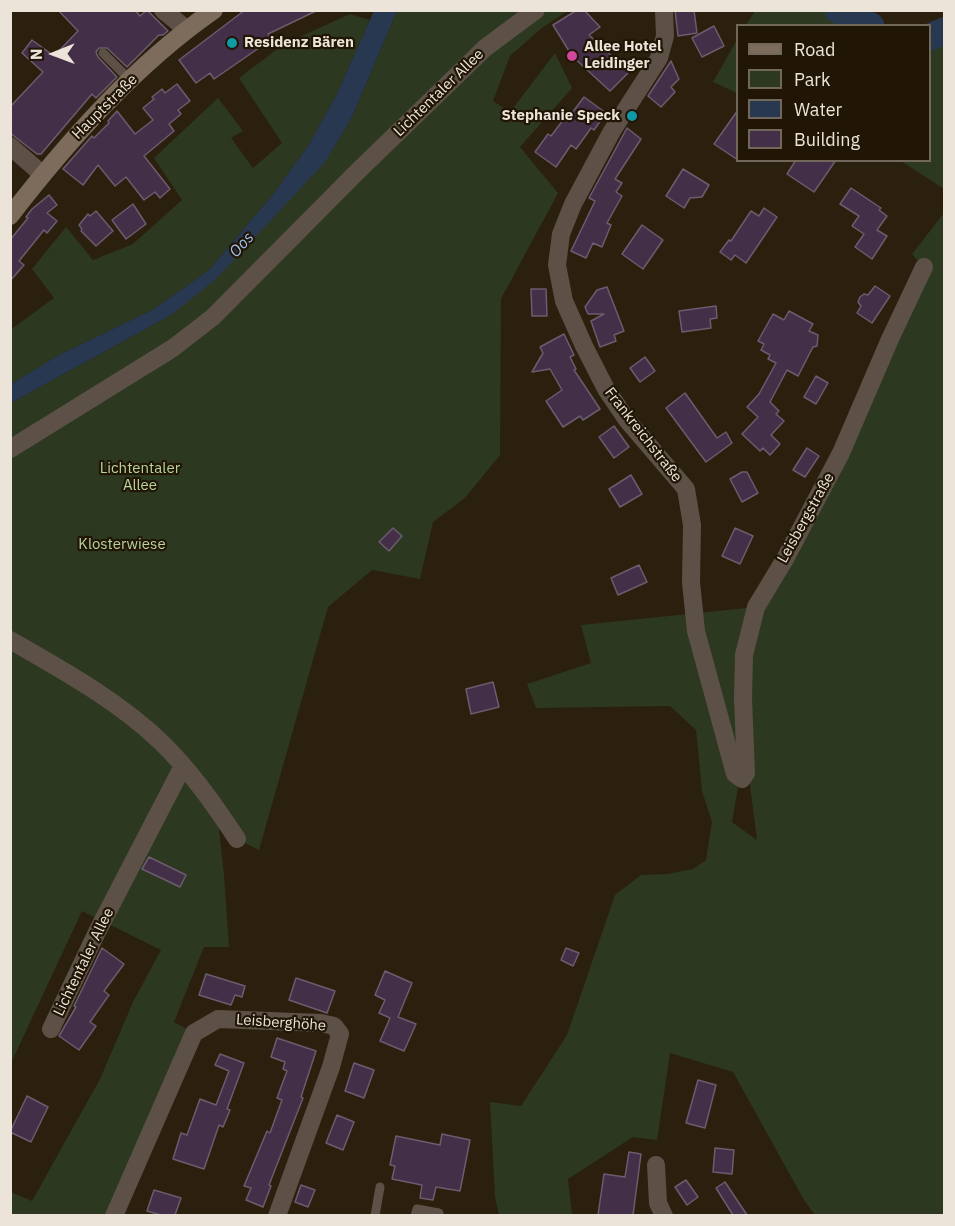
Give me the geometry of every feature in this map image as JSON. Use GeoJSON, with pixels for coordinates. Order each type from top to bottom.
{"type":"FeatureCollection","features":[{"type":"Feature","properties":{"kind":"main road","name":"Hauptstraße"},"geometry":{"type":"LineString","coordinates":[[10,216],[42,174],[130,80],[186,29],[213,10]]}},
{"type":"Feature","properties":{"kind":"street"},"geometry":{"type":"LineString","coordinates":[[164,10],[186,29]]}},
{"type":"Feature","properties":{"kind":"street","name":"Lichtentaler Allee"},"geometry":{"type":"LineString","coordinates":[[10,448],[173,348],[213,318],[357,172],[485,48],[536,10]]}},
{"type":"Feature","properties":{"kind":"street","name":"Frankreichstraße"},"geometry":{"type":"LineString","coordinates":[[664,10],[665,36],[659,58],[612,131],[573,204],[561,234],[557,265],[564,300],[606,389],[627,420],[686,489],[692,525],[691,582],[696,631],[735,774],[742,778]]}},
{"type":"Feature","properties":{"kind":"street"},"geometry":{"type":"LineString","coordinates":[[10,146],[42,174]]}},
{"type":"Feature","properties":{"kind":"street","name":"Leisbergstraße"},"geometry":{"type":"LineString","coordinates":[[742,778],[746,773],[744,655],[756,607],[785,559],[841,453],[924,267]]}},
{"type":"Feature","properties":{"kind":"street"},"geometry":{"type":"LineString","coordinates":[[10,640],[85,684],[148,731],[183,766],[217,808],[237,839]]}},
{"type":"Feature","properties":{"kind":"street","name":"Lichtentaler Allee"},"geometry":{"type":"LineString","coordinates":[[51,1029],[97,933],[183,766]]}},
{"type":"Feature","properties":{"kind":"street","name":"Leisberghöhe"},"geometry":{"type":"LineString","coordinates":[[114,1215],[194,1033],[218,1019],[321,1023],[334,1026],[343,1032],[277,1215]]}},
{"type":"Feature","properties":{"kind":"street"},"geometry":{"type":"LineString","coordinates":[[656,1165],[658,1203],[664,1215]]}},
{"type":"Feature","properties":{"kind":"lane"},"geometry":{"type":"LineString","coordinates":[[103,53],[130,80]]}},
{"type":"Feature","properties":{"kind":"lane"},"geometry":{"type":"LineString","coordinates":[[375,1215],[380,1188]]}},
{"type":"Feature","properties":{"kind":"lane"},"geometry":{"type":"LineString","coordinates":[[416,1215],[417,1209],[440,1213]]}},
{"type":"Feature","properties":{"kind":"green space","name":"Lichtentaler Allee"},"geometry":{"type":"Polygon","coordinates":[[[397,11],[568,11],[543,27],[510,56],[493,101],[510,112],[555,53],[572,88],[520,147],[558,193],[501,299],[500,455],[465,498],[433,522],[420,579],[372,570],[328,607],[259,850],[237,839],[217,810],[229,947],[204,947],[174,1022],[194,1033],[114,1215],[11,1215],[11,1192],[32,1201],[100,1079],[133,1002],[161,950],[82,911],[11,1063],[11,403],[171,315],[325,161],[352,117],[397,11]]]}},
{"type":"Feature","properties":{"kind":"green space"},"geometry":{"type":"Polygon","coordinates":[[[755,11],[852,11],[880,24],[747,24],[755,11]]]}},
{"type":"Feature","properties":{"kind":"green space"},"geometry":{"type":"Polygon","coordinates":[[[350,14],[370,20],[335,98],[309,144],[275,192],[209,270],[154,309],[57,356],[11,384],[10,330],[54,298],[32,269],[66,227],[93,260],[133,244],[182,200],[154,158],[218,98],[243,131],[231,138],[253,168],[282,143],[239,78],[284,44],[350,14]]]}},
{"type":"Feature","properties":{"kind":"green space"},"geometry":{"type":"Polygon","coordinates":[[[944,25],[944,189],[903,162],[931,162],[931,32],[944,25]]]}},
{"type":"Feature","properties":{"kind":"green space"},"geometry":{"type":"Polygon","coordinates":[[[736,42],[736,93],[713,82],[736,42]]]}},
{"type":"Feature","properties":{"kind":"green space"},"geometry":{"type":"Polygon","coordinates":[[[944,213],[944,1215],[815,1215],[804,1200],[733,1072],[670,1053],[657,1140],[633,1137],[568,1179],[572,1215],[499,1215],[495,1197],[490,1102],[521,1106],[567,1035],[615,895],[641,875],[668,874],[693,869],[706,860],[712,822],[702,791],[696,730],[670,706],[536,708],[527,684],[591,663],[581,625],[756,607],[923,267],[912,254],[944,213]],[[745,747],[732,822],[757,840],[745,747]]]}},
{"type":"Feature","properties":{"kind":"water"},"geometry":{"type":"Polygon","coordinates":[[[374,11],[397,11],[352,117],[325,162],[217,278],[171,315],[11,403],[11,384],[57,356],[154,309],[209,270],[275,192],[309,144],[335,98],[374,11]]]}},
{"type":"Feature","properties":{"kind":"building"},"geometry":{"type":"Polygon","coordinates":[[[58,10],[135,10],[140,16],[147,10],[168,31],[159,35],[127,67],[107,48],[99,48],[96,52],[98,57],[117,77],[96,98],[92,94],[41,154],[37,154],[10,133],[10,107],[43,72],[22,53],[32,40],[54,56],[78,31],[58,10]]]}},
{"type":"Feature","properties":{"kind":"building","name":"Residenz Bären"},"geometry":{"type":"Polygon","coordinates":[[[245,10],[318,10],[268,34],[272,39],[214,79],[210,73],[196,83],[179,60],[245,10]]]}},
{"type":"Feature","properties":{"kind":"building"},"geometry":{"type":"Polygon","coordinates":[[[577,10],[584,10],[600,27],[589,35],[629,72],[610,91],[572,56],[553,25],[577,10]]]}},
{"type":"Feature","properties":{"kind":"building"},"geometry":{"type":"Polygon","coordinates":[[[675,10],[694,10],[697,33],[678,36],[675,10]]]}},
{"type":"Feature","properties":{"kind":"building"},"geometry":{"type":"Polygon","coordinates":[[[714,26],[724,46],[702,57],[692,38],[714,26]]]}},
{"type":"Feature","properties":{"kind":"building"},"geometry":{"type":"Polygon","coordinates":[[[671,61],[679,79],[671,87],[675,92],[661,107],[648,96],[671,61]]]}},
{"type":"Feature","properties":{"kind":"building"},"geometry":{"type":"Polygon","coordinates":[[[177,84],[190,101],[178,110],[181,114],[169,124],[174,131],[144,156],[170,189],[160,198],[155,192],[144,200],[126,177],[115,186],[98,165],[83,185],[63,169],[92,136],[94,138],[109,123],[108,121],[117,111],[135,134],[153,120],[143,108],[154,99],[152,97],[162,89],[165,93],[177,84]]]}},
{"type":"Feature","properties":{"kind":"building"},"geometry":{"type":"Polygon","coordinates":[[[584,97],[606,113],[594,130],[591,128],[576,149],[571,145],[556,167],[535,152],[548,134],[551,136],[584,97]]]}},
{"type":"Feature","properties":{"kind":"building"},"geometry":{"type":"Polygon","coordinates":[[[736,113],[736,159],[714,144],[736,113]]]}},
{"type":"Feature","properties":{"kind":"building"},"geometry":{"type":"Polygon","coordinates":[[[627,128],[641,139],[615,179],[622,183],[616,192],[622,196],[607,223],[611,225],[602,247],[593,243],[586,258],[571,251],[595,201],[589,198],[627,128]]]}},
{"type":"Feature","properties":{"kind":"building"},"geometry":{"type":"Polygon","coordinates":[[[795,162],[835,162],[814,192],[787,174],[795,162]]]}},
{"type":"Feature","properties":{"kind":"building"},"geometry":{"type":"Polygon","coordinates":[[[683,169],[709,185],[702,197],[690,198],[684,208],[666,196],[683,169]]]}},
{"type":"Feature","properties":{"kind":"building"},"geometry":{"type":"Polygon","coordinates":[[[851,188],[881,208],[879,210],[887,216],[877,230],[887,236],[872,259],[855,247],[864,234],[852,226],[859,216],[840,204],[851,188]]]}},
{"type":"Feature","properties":{"kind":"building"},"geometry":{"type":"Polygon","coordinates":[[[49,195],[57,205],[47,213],[57,221],[47,233],[44,230],[19,261],[24,265],[10,281],[10,240],[28,218],[26,217],[32,209],[49,195]]]}},
{"type":"Feature","properties":{"kind":"building"},"geometry":{"type":"Polygon","coordinates":[[[133,204],[146,224],[126,239],[112,220],[133,204]]]}},
{"type":"Feature","properties":{"kind":"building"},"geometry":{"type":"Polygon","coordinates":[[[764,208],[777,217],[746,263],[735,255],[731,260],[720,252],[729,240],[731,241],[751,211],[759,216],[764,208]]]}},
{"type":"Feature","properties":{"kind":"building"},"geometry":{"type":"Polygon","coordinates":[[[96,211],[113,231],[96,246],[81,231],[79,225],[88,214],[90,216],[96,211]]]}},
{"type":"Feature","properties":{"kind":"building"},"geometry":{"type":"Polygon","coordinates":[[[642,225],[663,240],[643,269],[622,254],[642,225]]]}},
{"type":"Feature","properties":{"kind":"building"},"geometry":{"type":"Polygon","coordinates":[[[875,286],[890,296],[872,323],[857,313],[861,306],[858,302],[860,297],[864,294],[868,295],[875,286]]]}},
{"type":"Feature","properties":{"kind":"building"},"geometry":{"type":"Polygon","coordinates":[[[607,287],[624,331],[614,335],[616,341],[600,347],[591,321],[604,314],[588,314],[585,307],[597,290],[607,287]]]}},
{"type":"Feature","properties":{"kind":"building"},"geometry":{"type":"Polygon","coordinates":[[[531,289],[546,289],[547,316],[532,316],[531,289]]]}},
{"type":"Feature","properties":{"kind":"building"},"geometry":{"type":"Polygon","coordinates":[[[716,306],[717,318],[710,319],[711,328],[682,332],[679,311],[716,306]]]}},
{"type":"Feature","properties":{"kind":"building"},"geometry":{"type":"Polygon","coordinates":[[[789,311],[813,324],[809,331],[818,335],[817,346],[813,347],[798,376],[787,370],[770,402],[779,411],[776,414],[784,421],[771,435],[780,444],[770,455],[763,448],[760,451],[742,434],[758,417],[747,407],[759,394],[776,363],[768,359],[770,355],[761,350],[764,344],[758,341],[773,314],[784,320],[789,311]]]}},
{"type":"Feature","properties":{"kind":"building"},"geometry":{"type":"Polygon","coordinates":[[[564,334],[574,355],[570,357],[576,369],[574,370],[600,409],[583,420],[580,416],[563,427],[546,401],[562,390],[550,369],[532,372],[543,353],[540,347],[564,334]]]}},
{"type":"Feature","properties":{"kind":"building"},"geometry":{"type":"Polygon","coordinates":[[[645,357],[655,371],[640,382],[630,368],[645,357]]]}},
{"type":"Feature","properties":{"kind":"building"},"geometry":{"type":"Polygon","coordinates":[[[816,376],[828,383],[816,404],[804,397],[816,376]]]}},
{"type":"Feature","properties":{"kind":"building"},"geometry":{"type":"Polygon","coordinates":[[[685,393],[717,438],[726,432],[732,443],[706,462],[666,408],[685,393]]]}},
{"type":"Feature","properties":{"kind":"building"},"geometry":{"type":"Polygon","coordinates":[[[614,426],[629,447],[614,458],[599,437],[614,426]]]}},
{"type":"Feature","properties":{"kind":"building"},"geometry":{"type":"Polygon","coordinates":[[[807,448],[819,456],[805,477],[793,470],[807,448]]]}},
{"type":"Feature","properties":{"kind":"building"},"geometry":{"type":"Polygon","coordinates":[[[742,472],[747,472],[758,493],[742,502],[730,479],[742,472]]]}},
{"type":"Feature","properties":{"kind":"building"},"geometry":{"type":"Polygon","coordinates":[[[631,475],[642,494],[620,507],[609,489],[631,475]]]}},
{"type":"Feature","properties":{"kind":"building"},"geometry":{"type":"Polygon","coordinates":[[[393,528],[402,536],[389,551],[379,542],[393,528]]]}},
{"type":"Feature","properties":{"kind":"building"},"geometry":{"type":"Polygon","coordinates":[[[735,528],[753,536],[740,564],[722,556],[735,528]]]}},
{"type":"Feature","properties":{"kind":"building"},"geometry":{"type":"Polygon","coordinates":[[[639,565],[647,582],[618,595],[611,578],[639,565]]]}},
{"type":"Feature","properties":{"kind":"building"},"geometry":{"type":"Polygon","coordinates":[[[493,682],[499,707],[471,714],[466,689],[493,682]]]}},
{"type":"Feature","properties":{"kind":"building"},"geometry":{"type":"Polygon","coordinates":[[[149,857],[186,875],[180,887],[142,869],[149,857]]]}},
{"type":"Feature","properties":{"kind":"building"},"geometry":{"type":"Polygon","coordinates":[[[102,948],[124,964],[104,991],[109,995],[90,1022],[96,1026],[79,1050],[59,1036],[76,1007],[74,1006],[102,948]]]}},
{"type":"Feature","properties":{"kind":"building"},"geometry":{"type":"Polygon","coordinates":[[[566,948],[579,953],[573,966],[561,960],[566,948]]]}},
{"type":"Feature","properties":{"kind":"building"},"geometry":{"type":"Polygon","coordinates":[[[385,971],[412,983],[398,1017],[416,1024],[404,1051],[380,1041],[390,1018],[379,1013],[385,1000],[375,995],[385,971]]]}},
{"type":"Feature","properties":{"kind":"building"},"geometry":{"type":"Polygon","coordinates":[[[206,974],[245,986],[242,997],[235,995],[231,1005],[199,995],[206,974]]]}},
{"type":"Feature","properties":{"kind":"building"},"geometry":{"type":"Polygon","coordinates":[[[296,978],[335,991],[327,1013],[289,1000],[296,978]]]}},
{"type":"Feature","properties":{"kind":"building"},"geometry":{"type":"Polygon","coordinates":[[[277,1038],[316,1051],[301,1097],[303,1098],[269,1185],[271,1186],[263,1207],[246,1200],[251,1188],[244,1186],[267,1131],[270,1133],[282,1100],[277,1098],[287,1071],[283,1069],[285,1062],[271,1057],[277,1038]]]}},
{"type":"Feature","properties":{"kind":"building"},"geometry":{"type":"Polygon","coordinates":[[[220,1054],[244,1063],[227,1109],[230,1110],[223,1127],[219,1125],[204,1169],[173,1159],[181,1133],[187,1135],[200,1099],[216,1105],[229,1071],[215,1065],[220,1054]]]}},
{"type":"Feature","properties":{"kind":"building"},"geometry":{"type":"Polygon","coordinates":[[[354,1063],[374,1070],[364,1098],[345,1091],[354,1063]]]}},
{"type":"Feature","properties":{"kind":"building"},"geometry":{"type":"Polygon","coordinates":[[[698,1080],[716,1085],[705,1128],[686,1123],[698,1080]]]}},
{"type":"Feature","properties":{"kind":"building"},"geometry":{"type":"Polygon","coordinates":[[[27,1096],[48,1107],[31,1142],[10,1132],[27,1096]]]}},
{"type":"Feature","properties":{"kind":"building"},"geometry":{"type":"Polygon","coordinates":[[[337,1115],[354,1122],[343,1150],[326,1143],[337,1115]]]}},
{"type":"Feature","properties":{"kind":"building"},"geometry":{"type":"Polygon","coordinates":[[[442,1134],[470,1140],[460,1191],[436,1187],[433,1200],[420,1198],[422,1185],[392,1179],[395,1166],[390,1165],[396,1136],[440,1145],[442,1134]]]}},
{"type":"Feature","properties":{"kind":"building"},"geometry":{"type":"Polygon","coordinates":[[[715,1148],[734,1150],[732,1174],[713,1172],[715,1148]]]}},
{"type":"Feature","properties":{"kind":"building"},"geometry":{"type":"Polygon","coordinates":[[[629,1152],[641,1154],[633,1215],[598,1215],[604,1174],[625,1177],[629,1152]]]}},
{"type":"Feature","properties":{"kind":"building"},"geometry":{"type":"Polygon","coordinates":[[[686,1180],[698,1197],[687,1205],[675,1187],[686,1180]]]}},
{"type":"Feature","properties":{"kind":"building"},"geometry":{"type":"Polygon","coordinates":[[[725,1182],[747,1215],[733,1215],[716,1188],[725,1182]]]}},
{"type":"Feature","properties":{"kind":"building"},"geometry":{"type":"Polygon","coordinates":[[[301,1185],[315,1190],[308,1207],[295,1202],[301,1185]]]}},
{"type":"Feature","properties":{"kind":"building"},"geometry":{"type":"Polygon","coordinates":[[[154,1190],[181,1198],[175,1215],[161,1215],[147,1211],[154,1190]]]}},
{"type":"Feature","properties":{"kind":"waterway","name":"Oos"},"geometry":{"type":"LineString","coordinates":[[838,10],[867,24]]}},
{"type":"Feature","properties":{"kind":"waterway","name":"Oos"},"geometry":{"type":"LineString","coordinates":[[931,37],[944,31]]}},
{"type":"Feature","properties":{"kind":"place","name":"Residenz Bären"},"geometry":{"type":"Point","coordinates":[232,43]}},
{"type":"Feature","properties":{"kind":"place","name":"Allee Hotel Leidinger"},"geometry":{"type":"Point","coordinates":[572,56]}},
{"type":"Feature","properties":{"kind":"place","name":"Stephanie Speck"},"geometry":{"type":"Point","coordinates":[632,116]}},
{"type":"Feature","properties":{"kind":"park label","name":"Klosterwiese"},"geometry":{"type":"Point","coordinates":[122,545]}}]}
